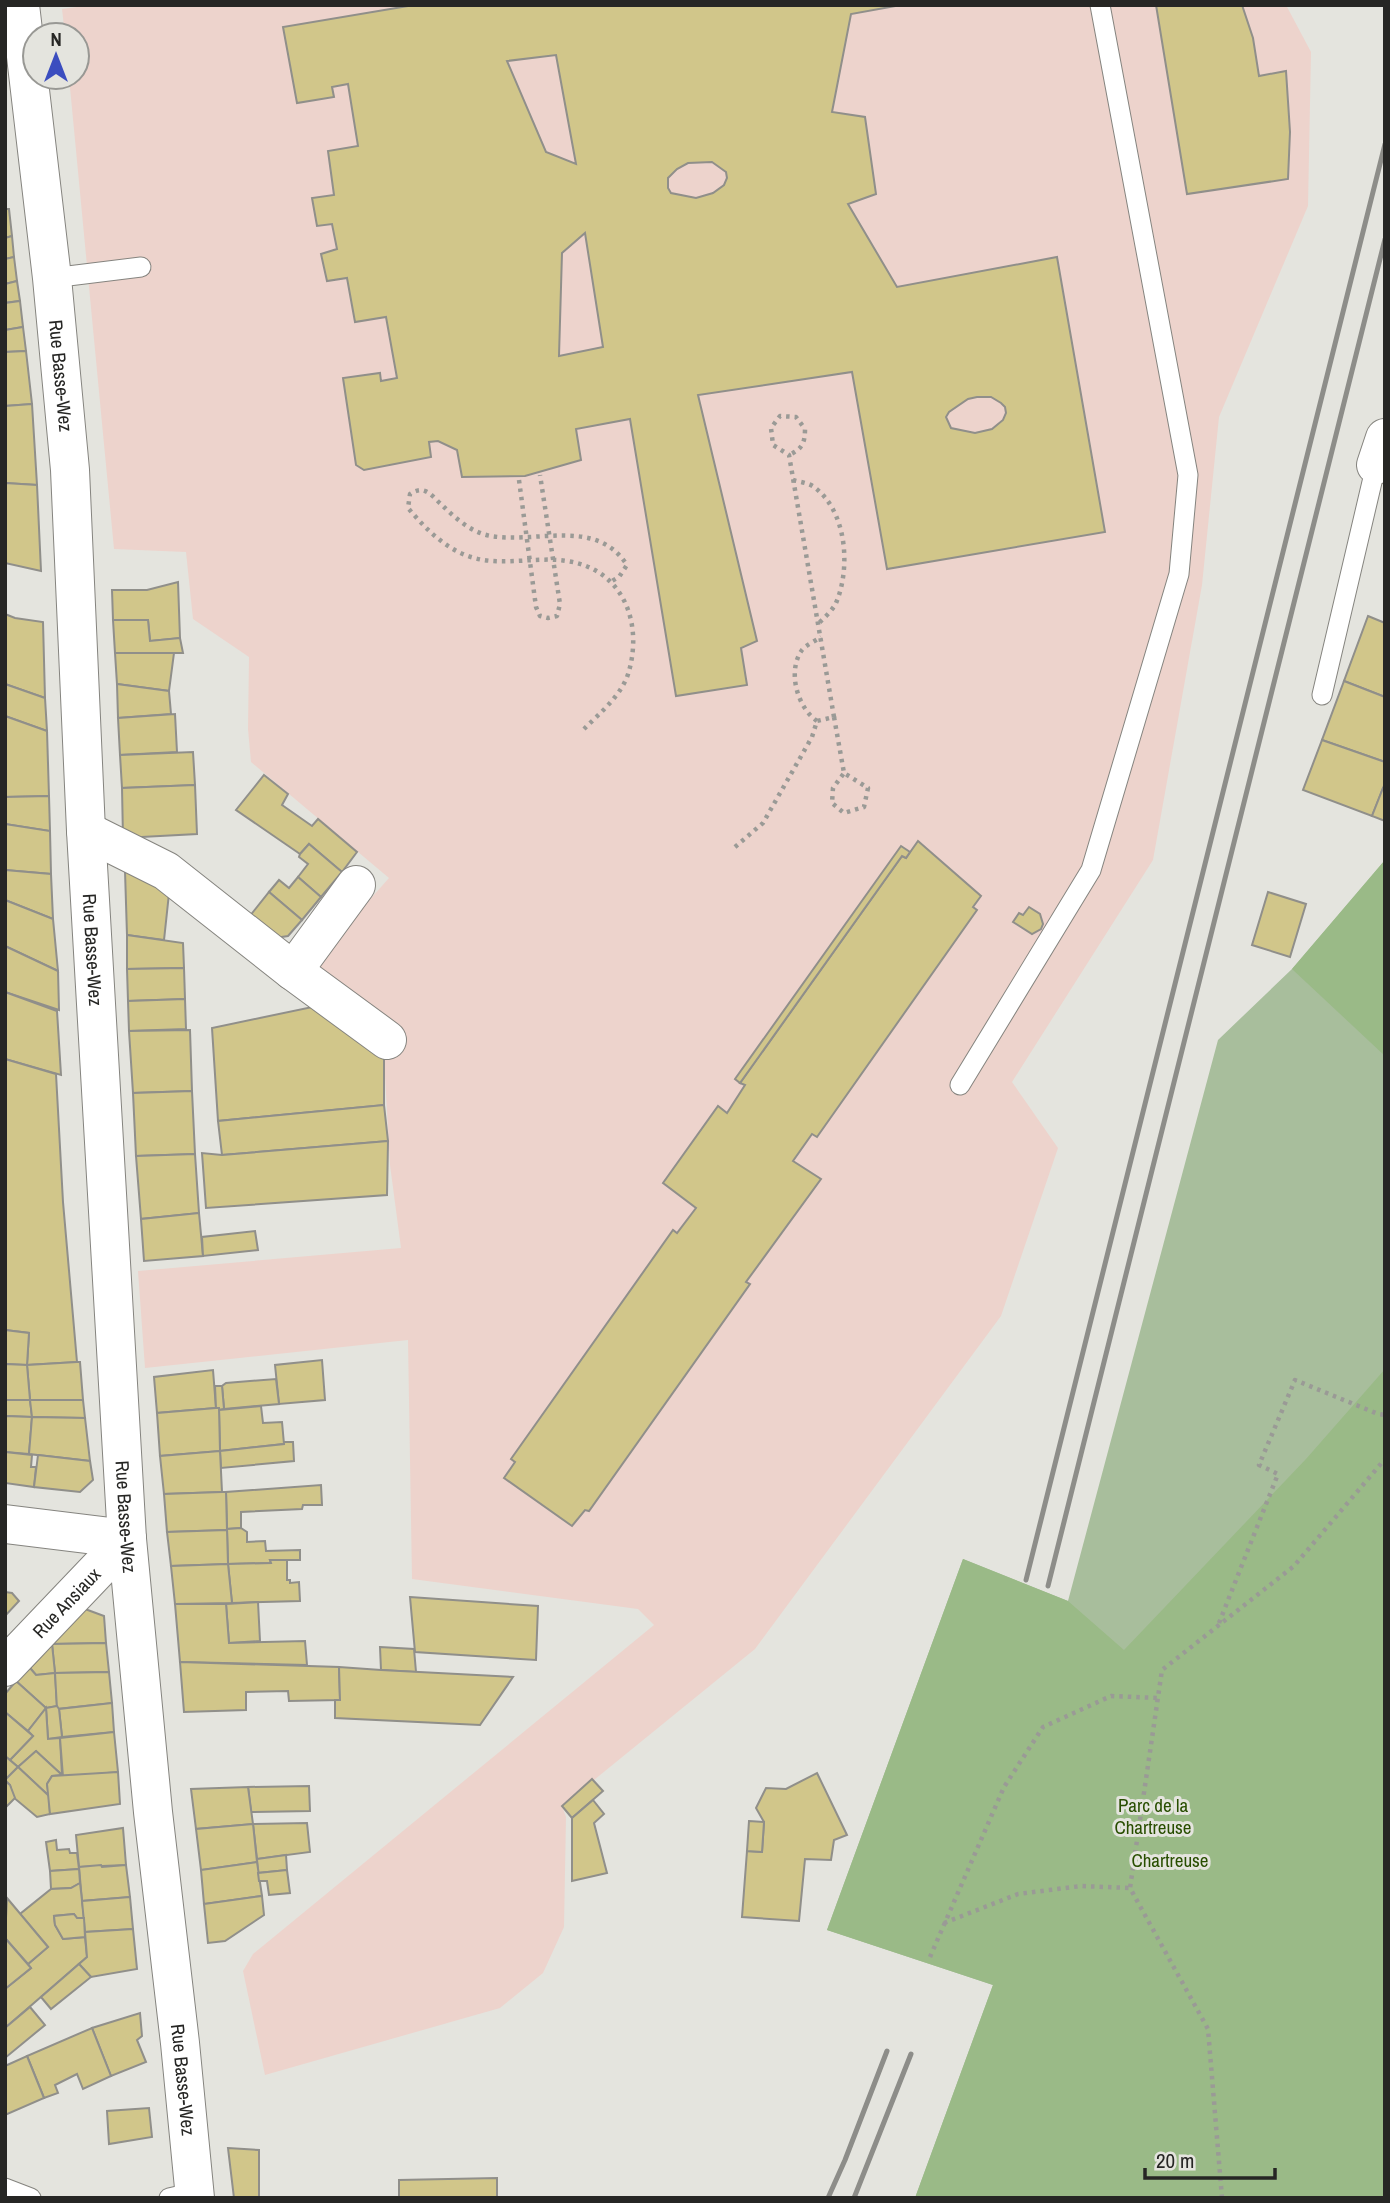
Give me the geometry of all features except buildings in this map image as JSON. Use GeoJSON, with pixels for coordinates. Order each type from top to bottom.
{"type":"FeatureCollection","features":[{"type":"Feature","properties":{"kind":"street","name":"Rue Basse-Wez"},"geometry":{"type":"LineString","coordinates":[[20,5],[52,278],[70,470],[86,831],[127,1539],[153,1812],[180,2043],[186,2196]]}},
{"type":"Feature","properties":{"kind":"street"},"geometry":{"type":"LineString","coordinates":[[86,831],[166,871],[293,971],[387,1040]]}},
{"type":"Feature","properties":{"kind":"street"},"geometry":{"type":"LineString","coordinates":[[293,971],[356,885]]}},
{"type":"Feature","properties":{"kind":"street"},"geometry":{"type":"LineString","coordinates":[[5,1524],[127,1539]]}},
{"type":"Feature","properties":{"kind":"street","name":"Rue Ansiaux"},"geometry":{"type":"LineString","coordinates":[[5,1667],[127,1539]]}},
{"type":"Feature","properties":{"kind":"lane"},"geometry":{"type":"LineString","coordinates":[[960,1085],[1091,870],[1179,575],[1188,475],[1100,5]]}},
{"type":"Feature","properties":{"kind":"lane"},"geometry":{"type":"LineString","coordinates":[[52,278],[141,267]]}},
{"type":"Feature","properties":{"kind":"lane"},"geometry":{"type":"LineString","coordinates":[[1322,695],[1380,452]]}},
{"type":"Feature","properties":{"kind":"lane"},"geometry":{"type":"LineString","coordinates":[[5,2188],[31,2198]]}},
{"type":"Feature","properties":{"kind":"path"},"geometry":{"type":"LineString","coordinates":[[789,455],[800,450],[805,441],[805,429],[796,417],[780,416],[771,428],[773,445],[789,455],[844,773],[833,788],[832,803],[845,813],[864,807],[868,788],[844,773]]}},
{"type":"Feature","properties":{"kind":"path"},"geometry":{"type":"LineString","coordinates":[[519,481],[536,607],[540,616],[548,618],[556,616],[560,604],[540,475]]}},
{"type":"Feature","properties":{"kind":"path"},"geometry":{"type":"LineString","coordinates":[[793,481],[813,486],[834,510],[844,549],[843,580],[835,606],[818,624]]}},
{"type":"Feature","properties":{"kind":"path"},"geometry":{"type":"LineString","coordinates":[[584,730],[614,699],[629,672],[633,640],[625,597],[590,567],[553,560],[501,562],[470,556],[447,544],[424,527],[408,508],[410,494],[426,491],[457,520],[485,535],[509,539],[549,534],[576,535],[604,544],[621,556],[627,565],[620,577],[610,582]]}},
{"type":"Feature","properties":{"kind":"path"},"geometry":{"type":"LineString","coordinates":[[821,637],[803,650],[796,666],[795,686],[808,715],[817,721],[834,717]]}},
{"type":"Feature","properties":{"kind":"path"},"geometry":{"type":"LineString","coordinates":[[734,847],[763,824],[812,737],[817,721]]}},
{"type":"Feature","properties":{"kind":"path"},"geometry":{"type":"LineString","coordinates":[[1219,1624],[1278,1474],[1259,1465],[1294,1380],[1385,1415]]}},
{"type":"Feature","properties":{"kind":"path"},"geometry":{"type":"LineString","coordinates":[[1222,2198],[1208,2029],[1130,1888],[1162,1670],[1294,1566],[1385,1458]]}},
{"type":"Feature","properties":{"kind":"path"},"geometry":{"type":"LineString","coordinates":[[930,1957],[1004,1787],[1043,1727],[1111,1696],[1158,1698]]}},
{"type":"Feature","properties":{"kind":"path"},"geometry":{"type":"LineString","coordinates":[[944,1923],[1018,1894],[1081,1886],[1130,1888]]}},
{"type":"Feature","properties":{"kind":"shaded area"},"geometry":{"type":"Polygon","coordinates":[[[91,5],[1286,5],[1311,52],[1308,206],[1219,417],[1202,585],[1153,860],[1012,1082],[1058,1148],[1001,1316],[755,1649],[562,1806],[566,1817],[564,1927],[543,1973],[500,2008],[265,2075],[243,1971],[253,1954],[654,1625],[638,1609],[412,1579],[408,1340],[145,1368],[138,1271],[401,1248],[390,1165],[384,1058],[294,985],[389,878],[251,762],[248,729],[249,657],[193,619],[186,552],[114,549],[70,91],[91,91],[91,21],[63,21],[62,9],[91,5]]]}},
{"type":"Feature","properties":{"kind":"green space","name":"Chartreuse"},"geometry":{"type":"Polygon","coordinates":[[[1385,860],[1385,2198],[915,2198],[993,1985],[827,1930],[963,1559],[1068,1601],[1218,1040],[1292,969],[1385,860]]]}},
{"type":"Feature","properties":{"kind":"green space"},"geometry":{"type":"Polygon","coordinates":[[[1385,860],[1385,1056],[1292,969],[1385,860]]]}},
{"type":"Feature","properties":{"kind":"green space","name":"Chartreuse"},"geometry":{"type":"Polygon","coordinates":[[[1385,1369],[1385,2198],[915,2198],[993,1985],[827,1930],[963,1559],[1068,1601],[1124,1650],[1306,1459],[1385,1369]]]}},
{"type":"Feature","properties":{"kind":"railway"},"geometry":{"type":"LineString","coordinates":[[1026,1580],[1385,144]]}},
{"type":"Feature","properties":{"kind":"railway"},"geometry":{"type":"LineString","coordinates":[[1048,1586],[1385,239]]}},
{"type":"Feature","properties":{"kind":"railway"},"geometry":{"type":"LineString","coordinates":[[828,2198],[887,2051]]}},
{"type":"Feature","properties":{"kind":"railway"},"geometry":{"type":"LineString","coordinates":[[854,2198],[911,2054]]}},
{"type":"Feature","properties":{"kind":"park label","name":"Parc de la Chartreuse"},"geometry":{"type":"Point","coordinates":[1153,1816]}}]}
